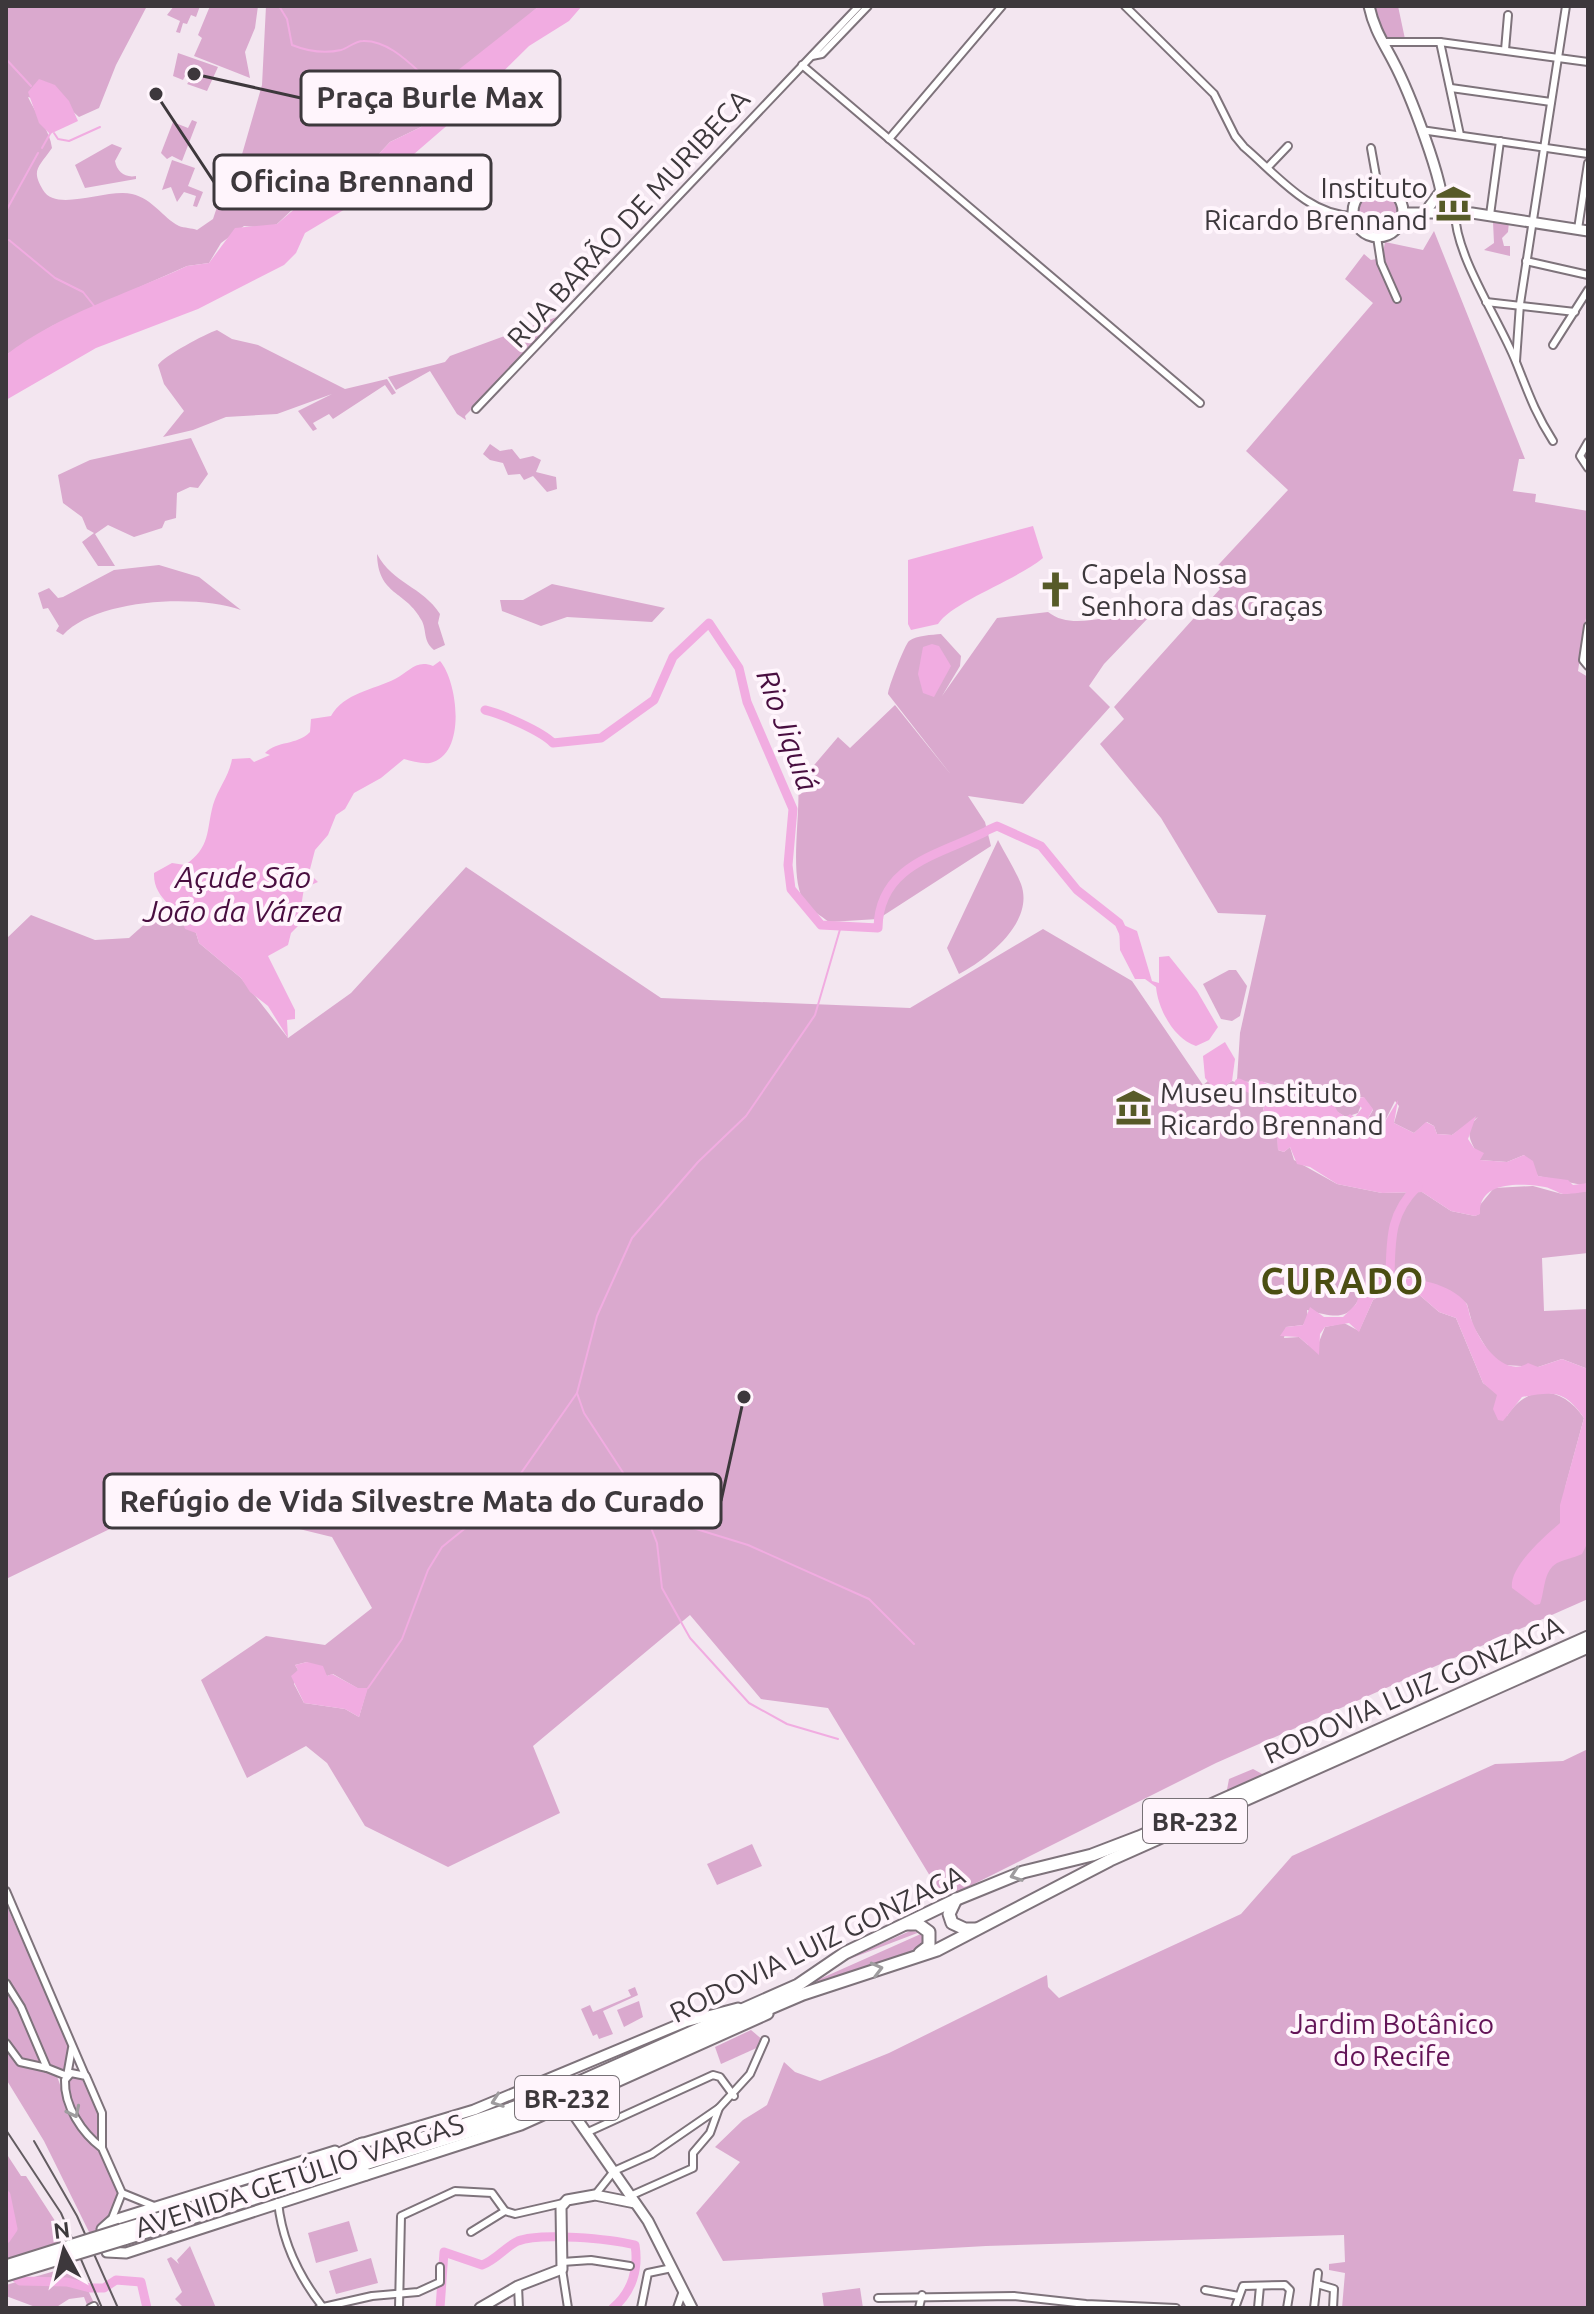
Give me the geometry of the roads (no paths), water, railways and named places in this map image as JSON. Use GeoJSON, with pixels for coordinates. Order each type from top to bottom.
{"type":"FeatureCollection","features":[{"type":"Feature","properties":{"kind":"highway","name":"RODOVIA LUIZ GONZAGA"},"geometry":{"type":"LineString","coordinates":[[6,2275],[291,2176],[503,2112],[798,1985],[845,1953],[957,1899],[1023,1872],[1092,1855],[1139,1837],[1588,1637]]}},
{"type":"Feature","properties":{"kind":"highway","name":"RODOVIA LUIZ GONZAGA"},"geometry":{"type":"LineString","coordinates":[[6,2266],[321,2178],[555,2103],[803,1994],[913,1958],[979,1929],[1110,1860],[1588,1647]]}},
{"type":"Feature","properties":{"kind":"highway"},"geometry":{"type":"LineString","coordinates":[[957,1899],[949,1914],[952,1923],[965,1929],[979,1929]]}},
{"type":"Feature","properties":{"kind":"highway"},"geometry":{"type":"LineString","coordinates":[[903,1924],[925,1927],[931,1936],[929,1946],[913,1958]]}},
{"type":"Feature","properties":{"kind":"highway"},"geometry":{"type":"LineString","coordinates":[[291,2176],[362,2144]]}},
{"type":"Feature","properties":{"kind":"highway"},"geometry":{"type":"LineString","coordinates":[[321,2178],[366,2174]]}},
{"type":"Feature","properties":{"kind":"street","name":"RUA BARÃO DE MURIBECA"},"geometry":{"type":"LineString","coordinates":[[476,409],[859,6]]}},
{"type":"Feature","properties":{"kind":"street","name":"RUA BARÃO DE MURIBECA"},"geometry":{"type":"LineString","coordinates":[[812,56],[822,54],[868,6]]}},
{"type":"Feature","properties":{"kind":"street"},"geometry":{"type":"LineString","coordinates":[[889,139],[1002,6]]}},
{"type":"Feature","properties":{"kind":"street"},"geometry":{"type":"LineString","coordinates":[[1125,6],[1214,94],[1235,136],[1268,167],[1316,209],[1333,216],[1353,216]]}},
{"type":"Feature","properties":{"kind":"street"},"geometry":{"type":"LineString","coordinates":[[1369,6],[1380,42],[1396,67],[1421,130],[1443,211]]}},
{"type":"Feature","properties":{"kind":"street"},"geometry":{"type":"LineString","coordinates":[[1516,361],[1526,261],[1566,6]]}},
{"type":"Feature","properties":{"kind":"street"},"geometry":{"type":"LineString","coordinates":[[1505,50],[1508,15]]}},
{"type":"Feature","properties":{"kind":"street"},"geometry":{"type":"LineString","coordinates":[[1380,42],[1440,42],[1588,62]]}},
{"type":"Feature","properties":{"kind":"street"},"geometry":{"type":"LineString","coordinates":[[1440,42],[1460,135]]}},
{"type":"Feature","properties":{"kind":"street"},"geometry":{"type":"LineString","coordinates":[[802,65],[1200,403]]}},
{"type":"Feature","properties":{"kind":"street"},"geometry":{"type":"LineString","coordinates":[[1451,88],[1551,102]]}},
{"type":"Feature","properties":{"kind":"street"},"geometry":{"type":"LineString","coordinates":[[1421,130],[1588,154]]}},
{"type":"Feature","properties":{"kind":"street"},"geometry":{"type":"LineString","coordinates":[[1490,215],[1500,141]]}},
{"type":"Feature","properties":{"kind":"street"},"geometry":{"type":"LineString","coordinates":[[1268,167],[1288,146]]}},
{"type":"Feature","properties":{"kind":"street"},"geometry":{"type":"LineString","coordinates":[[1371,148],[1378,187]]}},
{"type":"Feature","properties":{"kind":"street"},"geometry":{"type":"LineString","coordinates":[[1402,208],[1490,215],[1583,230],[1588,163]]}},
{"type":"Feature","properties":{"kind":"street"},"geometry":{"type":"LineString","coordinates":[[1378,187],[1392,192],[1402,208],[1395,230],[1377,237],[1360,229],[1353,216],[1357,198],[1378,187]]}},
{"type":"Feature","properties":{"kind":"street"},"geometry":{"type":"LineString","coordinates":[[1429,207],[1440,192]]}},
{"type":"Feature","properties":{"kind":"street"},"geometry":{"type":"LineString","coordinates":[[1402,208],[1429,207],[1443,211]]}},
{"type":"Feature","properties":{"kind":"street"},"geometry":{"type":"LineString","coordinates":[[1455,212],[1486,302],[1516,361],[1532,409],[1553,441]]}},
{"type":"Feature","properties":{"kind":"street"},"geometry":{"type":"LineString","coordinates":[[1377,237],[1381,263],[1397,299]]}},
{"type":"Feature","properties":{"kind":"street"},"geometry":{"type":"LineString","coordinates":[[1526,261],[1588,275]]}},
{"type":"Feature","properties":{"kind":"street"},"geometry":{"type":"LineString","coordinates":[[1553,345],[1588,290]]}},
{"type":"Feature","properties":{"kind":"street"},"geometry":{"type":"LineString","coordinates":[[1486,302],[1575,312]]}},
{"type":"Feature","properties":{"kind":"street"},"geometry":{"type":"LineString","coordinates":[[1588,442],[1580,456],[1588,468]]}},
{"type":"Feature","properties":{"kind":"street"},"geometry":{"type":"LineString","coordinates":[[1588,626],[1583,660],[1588,666]]}},
{"type":"Feature","properties":{"kind":"street"},"geometry":{"type":"LineString","coordinates":[[6,1891],[102,2113],[102,2148],[122,2193],[111,2221]]}},
{"type":"Feature","properties":{"kind":"street"},"geometry":{"type":"LineString","coordinates":[[6,1983],[21,2007],[47,2068]]}},
{"type":"Feature","properties":{"kind":"street","name":"AVENIDA GETÚLIO VARGAS"},"geometry":{"type":"LineString","coordinates":[[753,2006],[701,2016],[613,2048],[600,2059],[474,2110],[111,2221],[104,2225],[103,2238],[107,2252],[118,2255],[484,2138],[568,2106],[736,2030],[803,1994]]}},
{"type":"Feature","properties":{"kind":"street"},"geometry":{"type":"LineString","coordinates":[[595,2195],[614,2171],[652,2154],[734,2096],[750,2074],[765,2040]]}},
{"type":"Feature","properties":{"kind":"street"},"geometry":{"type":"LineString","coordinates":[[6,2043],[20,2062],[67,2076],[75,2073],[86,2076]]}},
{"type":"Feature","properties":{"kind":"street"},"geometry":{"type":"LineString","coordinates":[[72,2048],[65,2092],[89,2138],[102,2148]]}},
{"type":"Feature","properties":{"kind":"street"},"geometry":{"type":"LineString","coordinates":[[596,2049],[600,2059]]}},
{"type":"Feature","properties":{"kind":"street"},"geometry":{"type":"LineString","coordinates":[[588,2132],[716,2075],[734,2096]]}},
{"type":"Feature","properties":{"kind":"street"},"geometry":{"type":"LineString","coordinates":[[568,2106],[633,2199],[692,2308]]}},
{"type":"Feature","properties":{"kind":"street"},"geometry":{"type":"LineString","coordinates":[[399,2308],[401,2216],[452,2192],[477,2190],[495,2194],[505,2211],[515,2214],[595,2195],[633,2199],[693,2168],[693,2153],[710,2133],[719,2108]]}},
{"type":"Feature","properties":{"kind":"street"},"geometry":{"type":"LineString","coordinates":[[122,2193],[157,2206]]}},
{"type":"Feature","properties":{"kind":"street"},"geometry":{"type":"LineString","coordinates":[[278,2202],[285,2237],[296,2267],[320,2307],[418,2292],[440,2282],[440,2267]]}},
{"type":"Feature","properties":{"kind":"street"},"geometry":{"type":"LineString","coordinates":[[563,2203],[562,2265],[568,2308]]}},
{"type":"Feature","properties":{"kind":"street"},"geometry":{"type":"LineString","coordinates":[[471,2232],[505,2211]]}},
{"type":"Feature","properties":{"kind":"street"},"geometry":{"type":"LineString","coordinates":[[480,2308],[562,2265],[591,2260],[630,2266]]}},
{"type":"Feature","properties":{"kind":"street"},"geometry":{"type":"LineString","coordinates":[[641,2308],[646,2276],[673,2268]]}},
{"type":"Feature","properties":{"kind":"street"},"geometry":{"type":"LineString","coordinates":[[1314,2308],[1318,2273]]}},
{"type":"Feature","properties":{"kind":"street"},"geometry":{"type":"LineString","coordinates":[[1317,2284],[1334,2289],[1333,2308]]}},
{"type":"Feature","properties":{"kind":"street"},"geometry":{"type":"LineString","coordinates":[[1235,2308],[1243,2286],[1287,2285],[1290,2290],[1287,2308]]}},
{"type":"Feature","properties":{"kind":"street"},"geometry":{"type":"LineString","coordinates":[[518,2286],[519,2308]]}},
{"type":"Feature","properties":{"kind":"street"},"geometry":{"type":"LineString","coordinates":[[1259,2308],[1260,2286]]}},
{"type":"Feature","properties":{"kind":"street"},"geometry":{"type":"LineString","coordinates":[[1205,2290],[1239,2296]]}},
{"type":"Feature","properties":{"kind":"street"},"geometry":{"type":"LineString","coordinates":[[677,2308],[683,2291]]}},
{"type":"Feature","properties":{"kind":"street"},"geometry":{"type":"LineString","coordinates":[[919,2308],[922,2295]]}},
{"type":"Feature","properties":{"kind":"street"},"geometry":{"type":"LineString","coordinates":[[878,2298],[1014,2296],[1176,2308]]}},
{"type":"Feature","properties":{"kind":"street"},"geometry":{"type":"LineString","coordinates":[[969,2308],[971,2298]]}},
{"type":"Feature","properties":{"kind":"water"},"geometry":{"type":"Polygon","coordinates":[[[539,6],[582,6],[569,21],[529,46],[458,116],[362,199],[305,233],[296,253],[284,265],[198,309],[96,348],[6,400],[6,355],[48,328],[94,306],[187,266],[209,263],[235,228],[277,224],[306,199],[351,184],[390,142],[421,127],[437,112],[441,104],[439,89],[443,82],[539,6]]]}},
{"type":"Feature","properties":{"kind":"water"},"geometry":{"type":"Polygon","coordinates":[[[39,79],[55,85],[69,101],[78,121],[50,134],[39,123],[28,92],[39,79]]]}},
{"type":"Feature","properties":{"kind":"water"},"geometry":{"type":"Polygon","coordinates":[[[1033,526],[1043,558],[956,608],[938,624],[911,630],[908,624],[908,560],[1033,526]]]}},
{"type":"Feature","properties":{"kind":"water"},"geometry":{"type":"Polygon","coordinates":[[[932,644],[939,646],[951,666],[934,697],[923,693],[918,674],[923,647],[932,644]]]}},
{"type":"Feature","properties":{"kind":"water","name":"Açude São João da Várzea"},"geometry":{"type":"Polygon","coordinates":[[[440,661],[455,700],[456,717],[450,747],[442,757],[430,763],[404,759],[381,778],[354,793],[345,809],[336,815],[328,835],[315,850],[309,873],[318,882],[304,888],[298,926],[291,933],[288,945],[268,956],[295,1010],[295,1019],[287,1020],[288,1038],[268,1006],[250,992],[241,978],[199,943],[196,933],[185,929],[178,914],[158,890],[154,873],[172,863],[185,865],[199,852],[206,838],[215,799],[232,759],[250,758],[254,762],[270,755],[265,753],[310,732],[311,719],[331,716],[351,697],[395,679],[417,665],[433,666],[440,661]]]}},
{"type":"Feature","properties":{"kind":"water"},"geometry":{"type":"Polygon","coordinates":[[[1119,923],[1137,931],[1152,981],[1159,983],[1159,957],[1169,956],[1197,991],[1218,1027],[1209,1040],[1196,1046],[1174,1030],[1160,1005],[1156,987],[1145,979],[1135,979],[1120,950],[1119,923]]]}},
{"type":"Feature","properties":{"kind":"water"},"geometry":{"type":"Polygon","coordinates":[[[1225,1042],[1235,1059],[1232,1081],[1216,1091],[1205,1078],[1203,1056],[1225,1042]]]}},
{"type":"Feature","properties":{"kind":"water"},"geometry":{"type":"Polygon","coordinates":[[[1262,1081],[1274,1088],[1288,1088],[1292,1096],[1315,1103],[1331,1100],[1338,1112],[1346,1117],[1350,1114],[1355,1117],[1362,1108],[1351,1099],[1364,1097],[1373,1109],[1367,1120],[1376,1126],[1384,1123],[1398,1100],[1394,1123],[1414,1133],[1426,1122],[1434,1126],[1437,1134],[1452,1135],[1476,1116],[1468,1139],[1474,1148],[1484,1153],[1480,1160],[1507,1162],[1524,1155],[1533,1161],[1538,1176],[1568,1180],[1573,1185],[1588,1183],[1588,1191],[1563,1194],[1536,1186],[1503,1186],[1486,1195],[1480,1214],[1475,1216],[1451,1211],[1422,1192],[1382,1193],[1337,1184],[1310,1167],[1297,1164],[1290,1147],[1284,1152],[1278,1150],[1275,1113],[1263,1111],[1266,1099],[1258,1090],[1238,1084],[1262,1081]]]}},
{"type":"Feature","properties":{"kind":"water"},"geometry":{"type":"Polygon","coordinates":[[[1383,1278],[1428,1282],[1458,1296],[1466,1303],[1487,1348],[1510,1366],[1528,1363],[1538,1367],[1562,1359],[1588,1369],[1586,1546],[1582,1554],[1552,1567],[1540,1604],[1535,1605],[1512,1588],[1513,1580],[1529,1552],[1560,1523],[1560,1505],[1584,1418],[1564,1397],[1542,1394],[1522,1397],[1503,1421],[1498,1420],[1493,1409],[1497,1395],[1483,1383],[1456,1318],[1439,1312],[1416,1292],[1397,1286],[1373,1300],[1359,1332],[1349,1323],[1325,1327],[1320,1334],[1319,1355],[1299,1337],[1280,1336],[1286,1327],[1303,1325],[1310,1307],[1324,1317],[1343,1317],[1356,1304],[1364,1283],[1383,1278]]]}},
{"type":"Feature","properties":{"kind":"water"},"geometry":{"type":"Polygon","coordinates":[[[307,1662],[323,1666],[327,1676],[332,1674],[358,1688],[368,1688],[359,1717],[345,1709],[304,1703],[291,1676],[298,1670],[295,1665],[307,1662]]]}},
{"type":"Feature","properties":{"kind":"waterway"},"geometry":{"type":"LineString","coordinates":[[279,6],[287,19],[292,45],[328,52],[360,41],[374,42],[405,59],[441,90]]}},
{"type":"Feature","properties":{"kind":"waterway"},"geometry":{"type":"LineString","coordinates":[[6,59],[31,86]]}},
{"type":"Feature","properties":{"kind":"waterway"},"geometry":{"type":"LineString","coordinates":[[54,133],[58,139],[69,141],[100,127]]}},
{"type":"Feature","properties":{"kind":"waterway"},"geometry":{"type":"LineString","coordinates":[[42,148],[51,132]]}},
{"type":"Feature","properties":{"kind":"waterway"},"geometry":{"type":"LineString","coordinates":[[6,211],[38,153]]}},
{"type":"Feature","properties":{"kind":"waterway"},"geometry":{"type":"LineString","coordinates":[[9,240],[55,278],[83,292],[95,307]]}},
{"type":"Feature","properties":{"kind":"waterway","name":"Rio Jiquiá"},"geometry":{"type":"LineString","coordinates":[[485,710],[540,733],[553,743],[601,738],[654,700],[673,657],[709,623],[739,668],[747,702],[793,809],[788,865],[791,889],[821,925],[878,928],[881,907],[900,876],[931,856],[985,832]]}},
{"type":"Feature","properties":{"kind":"waterway","name":"Rio Jiquiá"},"geometry":{"type":"LineString","coordinates":[[988,830],[997,826],[1041,846],[1077,890],[1119,923],[1124,934]]}},
{"type":"Feature","properties":{"kind":"waterway"},"geometry":{"type":"LineString","coordinates":[[368,1688],[402,1639],[428,1570],[442,1547],[505,1496],[577,1393],[597,1316],[632,1238],[698,1162],[746,1116],[815,1015],[841,926]]}},
{"type":"Feature","properties":{"kind":"waterway","name":"Rio Jiquiá"},"geometry":{"type":"LineString","coordinates":[[1239,1083],[1275,1101]]}},
{"type":"Feature","properties":{"kind":"waterway"},"geometry":{"type":"LineString","coordinates":[[1390,1278],[1392,1240],[1397,1218],[1418,1186]]}},
{"type":"Feature","properties":{"kind":"waterway"},"geometry":{"type":"LineString","coordinates":[[577,1393],[584,1413],[639,1497],[657,1543],[662,1588],[690,1638],[749,1703],[787,1724],[838,1739]]}},
{"type":"Feature","properties":{"kind":"waterway"},"geometry":{"type":"LineString","coordinates":[[640,1498],[680,1524],[748,1545],[869,1599],[914,1644]]}},
{"type":"Feature","properties":{"kind":"waterway"},"geometry":{"type":"LineString","coordinates":[[6,2195],[13,2229],[6,2239]]}},
{"type":"Feature","properties":{"kind":"waterway"},"geometry":{"type":"LineString","coordinates":[[440,2308],[444,2252],[482,2265],[518,2241],[542,2237],[635,2245],[633,2280],[613,2308]]}},
{"type":"Feature","properties":{"kind":"waterway"},"geometry":{"type":"LineString","coordinates":[[7,2271],[20,2281],[67,2282],[90,2288],[104,2288],[116,2280],[141,2282],[147,2308]]}},
{"type":"Feature","properties":{"kind":"tram line"},"geometry":{"type":"LineString","coordinates":[[6,2130],[61,2213],[102,2308]]}},
{"type":"Feature","properties":{"kind":"railway"},"geometry":{"type":"LineString","coordinates":[[34,2141],[77,2216],[118,2308]]}},
{"type":"Feature","properties":{"kind":"place","name":"Praça Burle Max"},"geometry":{"type":"Point","coordinates":[194,74]}},
{"type":"Feature","properties":{"kind":"place","name":"Oficina Brennand"},"geometry":{"type":"Point","coordinates":[156,94]}},
{"type":"Feature","properties":{"kind":"place","name":"Instituto Ricardo Brennand"},"geometry":{"type":"Point","coordinates":[1454,203]}},
{"type":"Feature","properties":{"kind":"place","name":"Capela Nossa Senhora das Graças"},"geometry":{"type":"Point","coordinates":[1055,589]}},
{"type":"Feature","properties":{"kind":"place","name":"Museu Instituto Ricardo Brennand"},"geometry":{"type":"Point","coordinates":[1134,1108]}},
{"type":"Feature","properties":{"kind":"place","name":"Refúgio de Vida Silvestre Mata do Curado"},"geometry":{"type":"Point","coordinates":[744,1397]}},
{"type":"Feature","properties":{"kind":"district","name":"CURADO"},"geometry":{"type":"Point","coordinates":[1343,1280]}},
{"type":"Feature","properties":{"kind":"park label","name":"Jardim Botânico do Recife"},"geometry":{"type":"Point","coordinates":[1392,2039]}}]}
